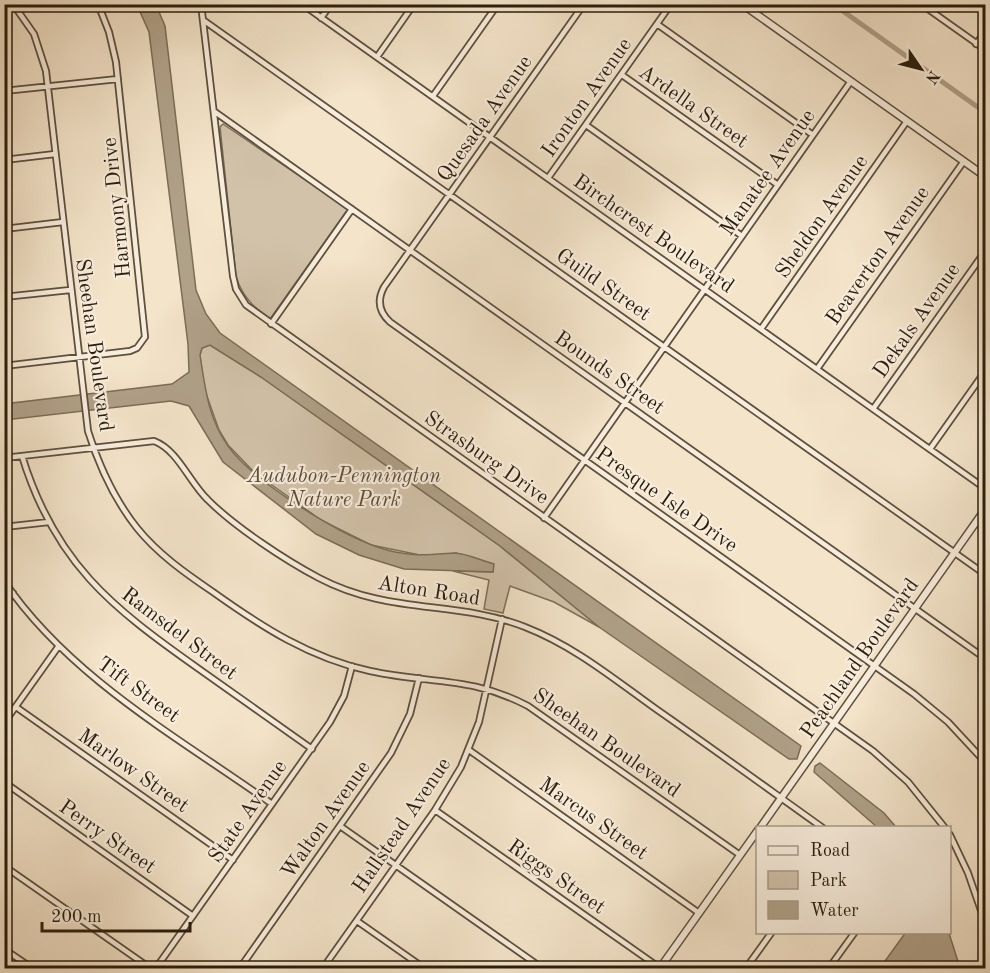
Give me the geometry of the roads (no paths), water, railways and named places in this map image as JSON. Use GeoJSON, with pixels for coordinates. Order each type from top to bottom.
{"type":"FeatureCollection","features":[{"type":"Feature","properties":{"kind":"street","name":"Sheehan Boulevard"},"geometry":{"type":"LineString","coordinates":[[13,4],[29,25],[39,44],[48,87],[82,391],[93,448],[109,485],[127,515],[150,542],[175,566],[273,633],[309,652],[352,666],[487,688],[515,699],[541,714],[740,855]]}},
{"type":"Feature","properties":{"kind":"street","name":"Harmony Drive"},"geometry":{"type":"LineString","coordinates":[[78,358],[130,351],[137,348],[145,337],[118,79],[112,40],[98,4]]}},
{"type":"Feature","properties":{"kind":"street","name":"Strasburg Drive"},"geometry":{"type":"LineString","coordinates":[[201,4],[236,289],[246,305],[833,723],[898,772],[924,799],[944,826]]}},
{"type":"Feature","properties":{"kind":"street","name":"Birchcrest Boulevard"},"geometry":{"type":"LineString","coordinates":[[302,4],[986,489]]}},
{"type":"Feature","properties":{"kind":"street"},"geometry":{"type":"LineString","coordinates":[[321,18],[330,4]]}},
{"type":"Feature","properties":{"kind":"street"},"geometry":{"type":"LineString","coordinates":[[377,57],[414,4]]}},
{"type":"Feature","properties":{"kind":"street"},"geometry":{"type":"LineString","coordinates":[[433,96],[498,4]]}},
{"type":"Feature","properties":{"kind":"street","name":"Quesada Avenue"},"geometry":{"type":"LineString","coordinates":[[410,250],[584,4]]}},
{"type":"Feature","properties":{"kind":"street","name":"Ironton Avenue"},"geometry":{"type":"LineString","coordinates":[[549,178],[671,4]]}},
{"type":"Feature","properties":{"kind":"street"},"geometry":{"type":"LineString","coordinates":[[742,4],[986,177]]}},
{"type":"Feature","properties":{"kind":"street"},"geometry":{"type":"LineString","coordinates":[[921,4],[986,50]]}},
{"type":"Feature","properties":{"kind":"street","name":"Guild Street"},"geometry":{"type":"LineString","coordinates":[[203,21],[986,575]]}},
{"type":"Feature","properties":{"kind":"street"},"geometry":{"type":"LineString","coordinates":[[657,24],[813,135]]}},
{"type":"Feature","properties":{"kind":"street"},"geometry":{"type":"LineString","coordinates":[[976,44],[986,31]]}},
{"type":"Feature","properties":{"kind":"street","name":"Ardella Street"},"geometry":{"type":"LineString","coordinates":[[622,75],[778,185]]}},
{"type":"Feature","properties":{"kind":"street"},"geometry":{"type":"LineString","coordinates":[[4,91],[118,79]]}},
{"type":"Feature","properties":{"kind":"street","name":"Manatee Avenue"},"geometry":{"type":"LineString","coordinates":[[544,518],[851,81]]}},
{"type":"Feature","properties":{"kind":"street","name":"Bounds Street"},"geometry":{"type":"LineString","coordinates":[[215,112],[986,659]]}},
{"type":"Feature","properties":{"kind":"street","name":"Sheldon Avenue"},"geometry":{"type":"LineString","coordinates":[[761,329],[907,121]]}},
{"type":"Feature","properties":{"kind":"street"},"geometry":{"type":"LineString","coordinates":[[586,125],[742,236]]}},
{"type":"Feature","properties":{"kind":"street"},"geometry":{"type":"LineString","coordinates":[[4,160],[55,154]]}},
{"type":"Feature","properties":{"kind":"street","name":"Beaverton Avenue"},"geometry":{"type":"LineString","coordinates":[[817,369],[964,161]]}},
{"type":"Feature","properties":{"kind":"street"},"geometry":{"type":"LineString","coordinates":[[271,324],[352,209]]}},
{"type":"Feature","properties":{"kind":"street"},"geometry":{"type":"LineString","coordinates":[[4,229],[63,222]]}},
{"type":"Feature","properties":{"kind":"street","name":"Presque Isle Drive"},"geometry":{"type":"LineString","coordinates":[[410,250],[381,293],[380,306],[385,317],[874,666],[948,722],[986,763]]}},
{"type":"Feature","properties":{"kind":"street","name":"Dekals Avenue"},"geometry":{"type":"LineString","coordinates":[[873,409],[986,250]]}},
{"type":"Feature","properties":{"kind":"street"},"geometry":{"type":"LineString","coordinates":[[4,297],[70,290]]}},
{"type":"Feature","properties":{"kind":"street"},"geometry":{"type":"LineString","coordinates":[[4,366],[78,358]]}},
{"type":"Feature","properties":{"kind":"street"},"geometry":{"type":"LineString","coordinates":[[930,449],[986,370]]}},
{"type":"Feature","properties":{"kind":"street","name":"Alton Road"},"geometry":{"type":"LineString","coordinates":[[4,458],[154,441],[166,446],[190,482],[217,509],[292,562],[337,587],[386,602],[463,611],[501,619],[541,633],[576,652],[820,826]]}},
{"type":"Feature","properties":{"kind":"street","name":"Ramsdel Street"},"geometry":{"type":"LineString","coordinates":[[22,456],[49,522],[80,569],[123,614],[312,749]]}},
{"type":"Feature","properties":{"kind":"street","name":"Peachland Boulevard"},"geometry":{"type":"LineString","coordinates":[[761,826],[986,508]]}},
{"type":"Feature","properties":{"kind":"street"},"geometry":{"type":"LineString","coordinates":[[4,527],[49,522]]}},
{"type":"Feature","properties":{"kind":"street","name":"Tift Street"},"geometry":{"type":"LineString","coordinates":[[4,580],[58,647],[100,682],[272,804]]}},
{"type":"Feature","properties":{"kind":"street"},"geometry":{"type":"LineString","coordinates":[[4,605],[13,593]]}},
{"type":"Feature","properties":{"kind":"street","name":"Hallstead Avenue"},"geometry":{"type":"LineString","coordinates":[[323,969],[435,810],[469,750],[487,688],[501,619]]}},
{"type":"Feature","properties":{"kind":"street"},"geometry":{"type":"LineString","coordinates":[[4,723],[58,647]]}},
{"type":"Feature","properties":{"kind":"street","name":"State Avenue"},"geometry":{"type":"LineString","coordinates":[[156,969],[312,749],[339,707],[352,666]]}},
{"type":"Feature","properties":{"kind":"street","name":"Walton Avenue"},"geometry":{"type":"LineString","coordinates":[[240,969],[397,744],[410,714],[419,678]]}},
{"type":"Feature","properties":{"kind":"street","name":"Marlow Street"},"geometry":{"type":"LineString","coordinates":[[16,707],[233,860]]}},
{"type":"Feature","properties":{"kind":"street","name":"Marcus Street"},"geometry":{"type":"LineString","coordinates":[[469,750],[699,913]]}},
{"type":"Feature","properties":{"kind":"street","name":"Perry Street"},"geometry":{"type":"LineString","coordinates":[[4,782],[193,916]]}},
{"type":"Feature","properties":{"kind":"street","name":"Riggs Street"},"geometry":{"type":"LineString","coordinates":[[435,810],[660,968]]}},
{"type":"Feature","properties":{"kind":"street"},"geometry":{"type":"LineString","coordinates":[[340,826],[542,969]]}},
{"type":"Feature","properties":{"kind":"street","name":"Peachland Boulevard"},"geometry":{"type":"LineString","coordinates":[[660,968],[756,833]]}},
{"type":"Feature","properties":{"kind":"street"},"geometry":{"type":"LineString","coordinates":[[951,837],[986,925]]}},
{"type":"Feature","properties":{"kind":"street"},"geometry":{"type":"LineString","coordinates":[[4,866],[150,969]]}},
{"type":"Feature","properties":{"kind":"street"},"geometry":{"type":"LineString","coordinates":[[977,899],[986,897]]}},
{"type":"Feature","properties":{"kind":"street"},"geometry":{"type":"LineString","coordinates":[[357,921],[424,969]]}},
{"type":"Feature","properties":{"kind":"street"},"geometry":{"type":"LineString","coordinates":[[746,969],[771,934]]}},
{"type":"Feature","properties":{"kind":"street"},"geometry":{"type":"LineString","coordinates":[[829,969],[854,934]]}},
{"type":"Feature","properties":{"kind":"street"},"geometry":{"type":"LineString","coordinates":[[4,949],[32,969]]}},
{"type":"Feature","properties":{"kind":"water"},"geometry":{"type":"Polygon","coordinates":[[[137,5],[156,5],[165,26],[196,290],[206,314],[220,333],[801,746],[797,759],[789,759],[599,627],[500,546],[261,377],[210,345],[202,348],[200,355],[206,390],[216,424],[228,446],[258,476],[301,507],[369,544],[413,555],[464,554],[494,564],[493,572],[404,569],[359,555],[316,534],[223,462],[189,406],[171,401],[5,420],[4,404],[172,384],[189,372],[188,344],[149,32],[137,5]]]}},
{"type":"Feature","properties":{"kind":"water"},"geometry":{"type":"Polygon","coordinates":[[[820,763],[884,813],[895,826],[876,826],[814,772],[815,766],[820,763]]]}},
{"type":"Feature","properties":{"kind":"water"},"geometry":{"type":"Polygon","coordinates":[[[905,934],[949,934],[960,968],[880,968],[905,934]]]}},
{"type":"Feature","properties":{"kind":"waterway"},"geometry":{"type":"LineString","coordinates":[[833,4],[986,113]]}},
{"type":"Feature","properties":{"kind":"park label","name":"Audubon-Pennington Nature Park"},"geometry":{"type":"Point","coordinates":[344,487]}}]}
